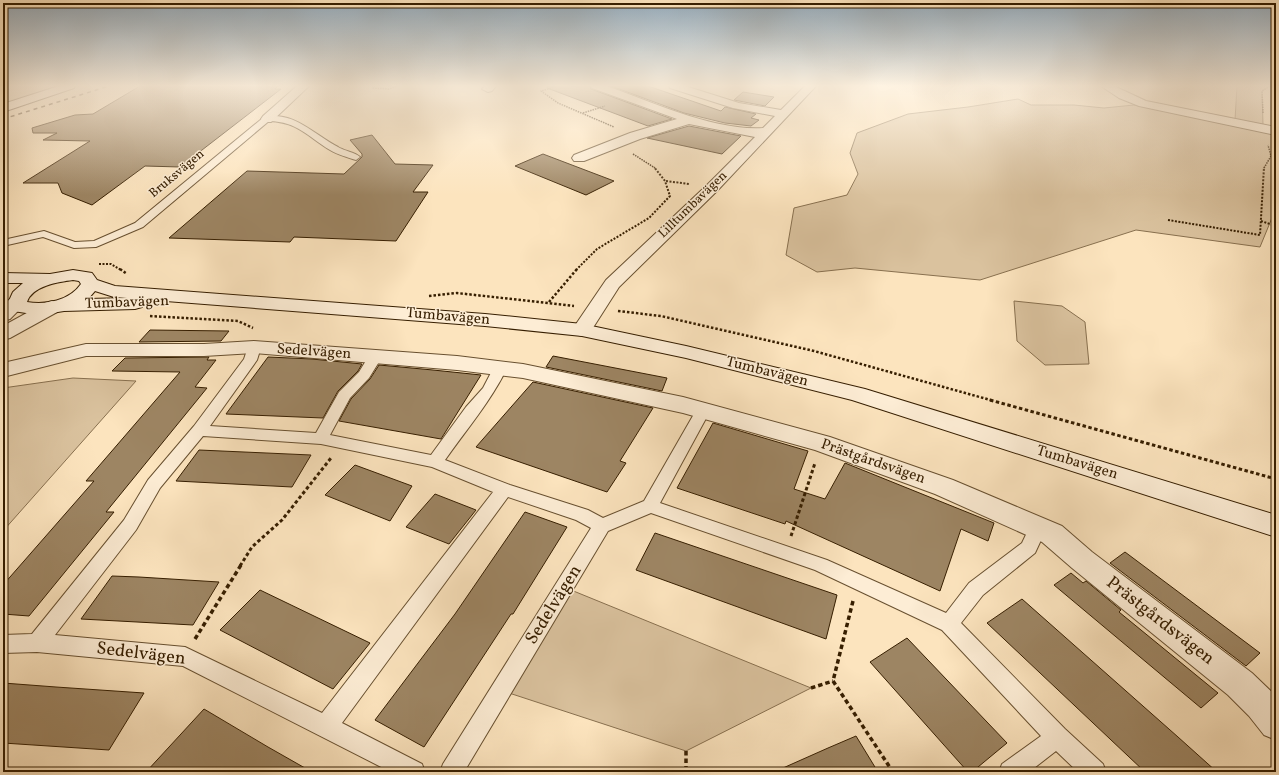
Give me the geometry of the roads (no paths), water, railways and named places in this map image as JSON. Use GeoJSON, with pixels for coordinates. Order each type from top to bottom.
{"type":"FeatureCollection","features":[{"type":"Feature","properties":{"kind":"street"},"geometry":{"type":"LineString","coordinates":[[579,158],[635,136],[681,122]]}},
{"type":"Feature","properties":{"kind":"street"},"geometry":{"type":"LineString","coordinates":[[698,122],[750,133],[766,132]]}},
{"type":"Feature","properties":{"kind":"street","name":"Lilltumbavägen"},"geometry":{"type":"LineString","coordinates":[[582,330],[612,284],[775,122]]}},
{"type":"Feature","properties":{"kind":"street"},"geometry":{"type":"LineString","coordinates":[[1234,122],[1276,131]]}},
{"type":"Feature","properties":{"kind":"street","name":"Tumbavägen"},"geometry":{"type":"LineString","coordinates":[[53,278],[73,275],[82,276],[90,281],[90,284],[114,291],[485,320],[582,330],[686,352],[857,394],[1276,526]]}},
{"type":"Feature","properties":{"kind":"street"},"geometry":{"type":"LineString","coordinates":[[3,278],[53,278]]}},
{"type":"Feature","properties":{"kind":"street"},"geometry":{"type":"LineString","coordinates":[[3,315],[13,298],[30,288],[53,278]]}},
{"type":"Feature","properties":{"kind":"street"},"geometry":{"type":"LineString","coordinates":[[3,334],[83,294],[90,284]]}},
{"type":"Feature","properties":{"kind":"street"},"geometry":{"type":"LineString","coordinates":[[13,298],[20,307],[30,310],[57,306]]}},
{"type":"Feature","properties":{"kind":"street","name":"Tumbavägen"},"geometry":{"type":"LineString","coordinates":[[57,306],[240,300]]}},
{"type":"Feature","properties":{"kind":"street","name":"Sedelvägen"},"geometry":{"type":"LineString","coordinates":[[3,370],[86,350],[204,350],[254,348],[457,363],[523,371],[703,411]]}},
{"type":"Feature","properties":{"kind":"street","name":"Prästgårdsvägen"},"geometry":{"type":"LineString","coordinates":[[703,411],[822,443],[944,487],[1052,534],[1082,560],[1240,684],[1261,704],[1276,723]]}},
{"type":"Feature","properties":{"kind":"lane","name":"Bruksvägen"},"geometry":{"type":"LineString","coordinates":[[3,243],[44,234],[74,245],[96,244],[139,225],[263,122]]}},
{"type":"Feature","properties":{"kind":"lane"},"geometry":{"type":"LineString","coordinates":[[290,122],[302,126],[334,150],[356,156]]}},
{"type":"Feature","properties":{"kind":"lane"},"geometry":{"type":"LineString","coordinates":[[37,643],[130,525],[154,484],[199,430],[250,360],[254,348]]}},
{"type":"Feature","properties":{"kind":"lane","name":"Sedelvägen"},"geometry":{"type":"LineString","coordinates":[[321,439],[344,395],[364,374],[375,357]]}},
{"type":"Feature","properties":{"kind":"lane"},"geometry":{"type":"LineString","coordinates":[[435,462],[471,411],[489,390],[500,368]]}},
{"type":"Feature","properties":{"kind":"lane"},"geometry":{"type":"LineString","coordinates":[[199,430],[321,439],[435,462],[504,490],[582,515],[602,526],[650,506],[703,411]]}},
{"type":"Feature","properties":{"kind":"lane"},"geometry":{"type":"LineString","coordinates":[[326,726],[504,490]]}},
{"type":"Feature","properties":{"kind":"lane"},"geometry":{"type":"LineString","coordinates":[[650,506],[821,565],[949,624],[1057,737],[1095,772]]}},
{"type":"Feature","properties":{"kind":"lane","name":"Sedelvägen"},"geometry":{"type":"LineString","coordinates":[[451,772],[602,526]]}},
{"type":"Feature","properties":{"kind":"lane"},"geometry":{"type":"LineString","coordinates":[[949,624],[976,590],[1029,548],[1038,527]]}},
{"type":"Feature","properties":{"kind":"lane","name":"Sedelvägen"},"geometry":{"type":"LineString","coordinates":[[3,644],[37,643],[185,656],[326,726],[414,772]]}},
{"type":"Feature","properties":{"kind":"lane"},"geometry":{"type":"LineString","coordinates":[[1010,772],[1057,737]]}}]}
